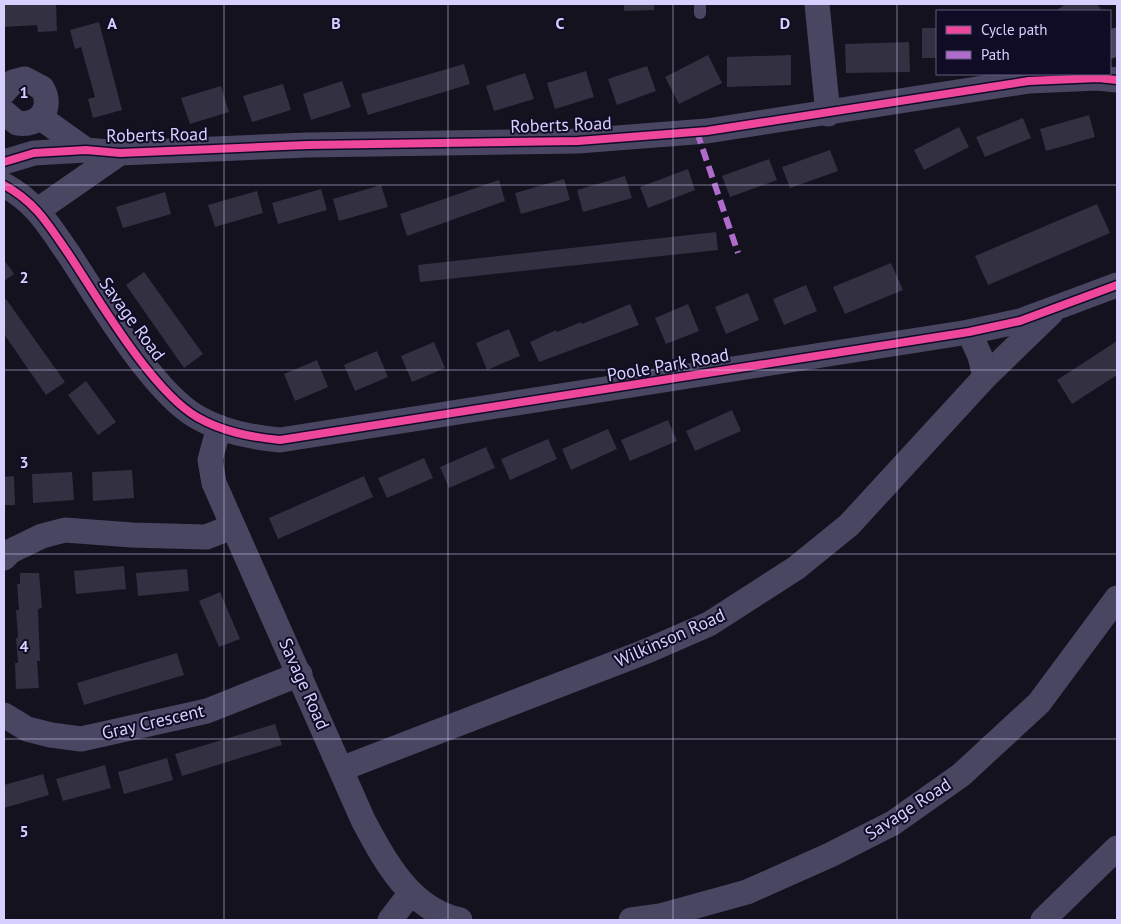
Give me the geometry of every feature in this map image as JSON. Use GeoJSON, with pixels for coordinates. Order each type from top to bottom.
{"type":"FeatureCollection","features":[{"type":"Feature","properties":{"kind":"street"},"geometry":{"type":"LineString","coordinates":[[818,4],[828,114]]}},
{"type":"Feature","properties":{"kind":"street","name":"Roberts Road"},"geometry":{"type":"LineString","coordinates":[[4,162],[34,153],[86,150],[120,153],[307,146],[578,141],[707,131],[1029,82],[1105,77]]}},
{"type":"Feature","properties":{"kind":"street"},"geometry":{"type":"LineString","coordinates":[[4,92],[8,86],[25,79],[37,83],[45,93],[47,100],[44,112],[36,122],[23,124],[11,120],[4,112]]}},
{"type":"Feature","properties":{"kind":"street","name":"Roberts Road"},"geometry":{"type":"LineString","coordinates":[[41,118],[86,150]]}},
{"type":"Feature","properties":{"kind":"street","name":"Roberts Road"},"geometry":{"type":"LineString","coordinates":[[38,210],[120,153]]}},
{"type":"Feature","properties":{"kind":"street"},"geometry":{"type":"LineString","coordinates":[[4,184],[38,210]]}},
{"type":"Feature","properties":{"kind":"street","name":"Savage Road"},"geometry":{"type":"LineString","coordinates":[[38,210],[141,362],[172,396],[195,416],[219,427],[210,460],[214,482],[232,527],[300,674],[363,820],[386,863],[410,894],[448,918],[460,920]]}},
{"type":"Feature","properties":{"kind":"street","name":"Poole Park Road"},"geometry":{"type":"LineString","coordinates":[[219,427],[247,436],[280,440],[969,332],[1020,321],[1117,285]]}},
{"type":"Feature","properties":{"kind":"street","name":"Wilkinson Road"},"geometry":{"type":"LineString","coordinates":[[341,769],[647,651],[709,624],[796,568],[849,525],[984,377],[1056,308]]}},
{"type":"Feature","properties":{"kind":"street"},"geometry":{"type":"LineString","coordinates":[[969,332],[980,356],[984,377]]}},
{"type":"Feature","properties":{"kind":"street"},"geometry":{"type":"LineString","coordinates":[[4,558],[11,551],[42,536],[65,530],[132,535],[206,537],[232,527]]}},
{"type":"Feature","properties":{"kind":"street","name":"Savage Road"},"geometry":{"type":"LineString","coordinates":[[632,920],[660,916],[747,892],[830,855],[893,822],[961,775],[1039,703],[1109,628],[1117,598]]}},
{"type":"Feature","properties":{"kind":"street","name":"Gray Crescent"},"geometry":{"type":"LineString","coordinates":[[4,715],[27,729],[51,735],[81,739],[206,711],[300,674]]}},
{"type":"Feature","properties":{"kind":"street"},"geometry":{"type":"LineString","coordinates":[[1043,920],[1117,848]]}},
{"type":"Feature","properties":{"kind":"street"},"geometry":{"type":"LineString","coordinates":[[390,920],[410,894]]}},
{"type":"Feature","properties":{"kind":"building"},"geometry":{"type":"Polygon","coordinates":[[[4,4],[56,4],[57,31],[38,32],[37,25],[4,27],[4,4]]]}},
{"type":"Feature","properties":{"kind":"building"},"geometry":{"type":"Polygon","coordinates":[[[624,4],[654,4],[654,10],[624,11],[624,4]]]}},
{"type":"Feature","properties":{"kind":"building"},"geometry":{"type":"Polygon","coordinates":[[[1065,4],[1097,4],[1101,9],[1100,10],[1057,10],[1065,4]]]}},
{"type":"Feature","properties":{"kind":"building"},"geometry":{"type":"Polygon","coordinates":[[[99,22],[122,110],[93,118],[88,99],[95,97],[81,47],[75,49],[70,30],[99,22]]]}},
{"type":"Feature","properties":{"kind":"building"},"geometry":{"type":"Polygon","coordinates":[[[922,28],[936,28],[936,58],[922,58],[922,28]]]}},
{"type":"Feature","properties":{"kind":"building"},"geometry":{"type":"Polygon","coordinates":[[[909,42],[910,72],[846,73],[845,44],[909,42]]]}},
{"type":"Feature","properties":{"kind":"building"},"geometry":{"type":"Polygon","coordinates":[[[708,55],[722,83],[679,104],[665,77],[708,55]]]}},
{"type":"Feature","properties":{"kind":"building"},"geometry":{"type":"Polygon","coordinates":[[[791,55],[791,85],[727,87],[727,57],[791,55]]]}},
{"type":"Feature","properties":{"kind":"building"},"geometry":{"type":"Polygon","coordinates":[[[464,64],[470,84],[368,115],[361,94],[464,64]]]}},
{"type":"Feature","properties":{"kind":"building"},"geometry":{"type":"Polygon","coordinates":[[[647,66],[656,91],[617,105],[608,79],[647,66]]]}},
{"type":"Feature","properties":{"kind":"building"},"geometry":{"type":"Polygon","coordinates":[[[586,71],[594,97],[555,109],[547,83],[586,71]]]}},
{"type":"Feature","properties":{"kind":"building"},"geometry":{"type":"Polygon","coordinates":[[[525,73],[534,99],[494,111],[486,86],[525,73]]]}},
{"type":"Feature","properties":{"kind":"building"},"geometry":{"type":"Polygon","coordinates":[[[342,81],[351,107],[311,120],[303,94],[342,81]]]}},
{"type":"Feature","properties":{"kind":"building"},"geometry":{"type":"Polygon","coordinates":[[[283,84],[291,110],[252,122],[243,96],[283,84]]]}},
{"type":"Feature","properties":{"kind":"building"},"geometry":{"type":"Polygon","coordinates":[[[221,86],[229,112],[190,124],[181,98],[221,86]]]}},
{"type":"Feature","properties":{"kind":"building"},"geometry":{"type":"Polygon","coordinates":[[[1089,115],[1095,137],[1046,151],[1040,129],[1089,115]]]}},
{"type":"Feature","properties":{"kind":"building"},"geometry":{"type":"Polygon","coordinates":[[[1023,118],[1031,138],[985,157],[976,137],[1023,118]]]}},
{"type":"Feature","properties":{"kind":"building"},"geometry":{"type":"Polygon","coordinates":[[[959,127],[969,147],[924,170],[914,150],[959,127]]]}},
{"type":"Feature","properties":{"kind":"building"},"geometry":{"type":"Polygon","coordinates":[[[830,150],[838,171],[790,188],[782,167],[830,150]]]}},
{"type":"Feature","properties":{"kind":"building"},"geometry":{"type":"Polygon","coordinates":[[[769,159],[777,180],[730,197],[722,176],[769,159]]]}},
{"type":"Feature","properties":{"kind":"building"},"geometry":{"type":"Polygon","coordinates":[[[688,169],[695,190],[648,208],[640,187],[688,169]]]}},
{"type":"Feature","properties":{"kind":"building"},"geometry":{"type":"Polygon","coordinates":[[[625,176],[632,198],[583,212],[577,190],[625,176]]]}},
{"type":"Feature","properties":{"kind":"building"},"geometry":{"type":"Polygon","coordinates":[[[564,179],[570,200],[521,214],[515,193],[564,179]]]}},
{"type":"Feature","properties":{"kind":"building"},"geometry":{"type":"Polygon","coordinates":[[[499,180],[505,201],[407,236],[400,214],[499,180]]]}},
{"type":"Feature","properties":{"kind":"building"},"geometry":{"type":"Polygon","coordinates":[[[381,185],[388,207],[339,221],[333,199],[381,185]]]}},
{"type":"Feature","properties":{"kind":"building"},"geometry":{"type":"Polygon","coordinates":[[[321,189],[327,210],[278,224],[272,203],[321,189]]]}},
{"type":"Feature","properties":{"kind":"building"},"geometry":{"type":"Polygon","coordinates":[[[257,191],[263,213],[215,227],[208,205],[257,191]]]}},
{"type":"Feature","properties":{"kind":"building"},"geometry":{"type":"Polygon","coordinates":[[[165,192],[171,214],[123,228],[116,207],[165,192]]]}},
{"type":"Feature","properties":{"kind":"building"},"geometry":{"type":"Polygon","coordinates":[[[1097,204],[1110,233],[988,285],[975,256],[1097,204]]]}},
{"type":"Feature","properties":{"kind":"building"},"geometry":{"type":"Polygon","coordinates":[[[716,232],[718,250],[420,282],[418,265],[716,232]]]}},
{"type":"Feature","properties":{"kind":"building"},"geometry":{"type":"Polygon","coordinates":[[[4,260],[14,274],[4,281],[4,260]]]}},
{"type":"Feature","properties":{"kind":"building"},"geometry":{"type":"Polygon","coordinates":[[[891,263],[903,290],[845,314],[833,287],[891,263]]]}},
{"type":"Feature","properties":{"kind":"building"},"geometry":{"type":"Polygon","coordinates":[[[144,272],[203,354],[184,368],[126,285],[144,272]]]}},
{"type":"Feature","properties":{"kind":"building"},"geometry":{"type":"Polygon","coordinates":[[[806,285],[817,311],[784,325],[773,299],[806,285]]]}},
{"type":"Feature","properties":{"kind":"building"},"geometry":{"type":"Polygon","coordinates":[[[748,293],[759,320],[726,334],[715,307],[748,293]]]}},
{"type":"Feature","properties":{"kind":"building"},"geometry":{"type":"Polygon","coordinates":[[[6,299],[65,382],[46,395],[4,334],[4,301],[6,299]]]}},
{"type":"Feature","properties":{"kind":"building"},"geometry":{"type":"Polygon","coordinates":[[[630,304],[639,325],[539,362],[530,342],[556,330],[557,332],[581,322],[582,324],[630,304]]]}},
{"type":"Feature","properties":{"kind":"building"},"geometry":{"type":"Polygon","coordinates":[[[688,304],[699,331],[666,344],[655,318],[688,304]]]}},
{"type":"Feature","properties":{"kind":"building"},"geometry":{"type":"Polygon","coordinates":[[[509,329],[520,356],[487,370],[476,343],[509,329]]]}},
{"type":"Feature","properties":{"kind":"building"},"geometry":{"type":"Polygon","coordinates":[[[1117,341],[1117,375],[1072,404],[1057,380],[1117,341]]]}},
{"type":"Feature","properties":{"kind":"building"},"geometry":{"type":"Polygon","coordinates":[[[434,342],[445,368],[412,382],[401,356],[434,342]]]}},
{"type":"Feature","properties":{"kind":"building"},"geometry":{"type":"Polygon","coordinates":[[[377,351],[388,377],[355,391],[344,365],[377,351]]]}},
{"type":"Feature","properties":{"kind":"building"},"geometry":{"type":"Polygon","coordinates":[[[317,360],[328,387],[295,401],[284,374],[317,360]]]}},
{"type":"Feature","properties":{"kind":"building"},"geometry":{"type":"Polygon","coordinates":[[[86,381],[116,422],[98,435],[68,395],[86,381]]]}},
{"type":"Feature","properties":{"kind":"building"},"geometry":{"type":"Polygon","coordinates":[[[732,410],[741,431],[695,451],[686,431],[732,410]]]}},
{"type":"Feature","properties":{"kind":"building"},"geometry":{"type":"Polygon","coordinates":[[[668,420],[677,441],[630,461],[621,440],[668,420]]]}},
{"type":"Feature","properties":{"kind":"building"},"geometry":{"type":"Polygon","coordinates":[[[608,429],[617,449],[571,470],[562,449],[608,429]]]}},
{"type":"Feature","properties":{"kind":"building"},"geometry":{"type":"Polygon","coordinates":[[[548,439],[557,459],[510,480],[501,459],[548,439]]]}},
{"type":"Feature","properties":{"kind":"building"},"geometry":{"type":"Polygon","coordinates":[[[486,447],[495,468],[449,488],[440,467],[486,447]]]}},
{"type":"Feature","properties":{"kind":"building"},"geometry":{"type":"Polygon","coordinates":[[[424,458],[433,478],[387,498],[378,478],[424,458]]]}},
{"type":"Feature","properties":{"kind":"building"},"geometry":{"type":"Polygon","coordinates":[[[132,470],[134,498],[93,501],[92,472],[132,470]]]}},
{"type":"Feature","properties":{"kind":"building"},"geometry":{"type":"Polygon","coordinates":[[[72,472],[74,500],[33,503],[32,474],[72,472]]]}},
{"type":"Feature","properties":{"kind":"building"},"geometry":{"type":"Polygon","coordinates":[[[14,476],[15,505],[4,505],[4,477],[14,476]]]}},
{"type":"Feature","properties":{"kind":"building"},"geometry":{"type":"Polygon","coordinates":[[[364,476],[373,497],[278,539],[269,518],[364,476]]]}},
{"type":"Feature","properties":{"kind":"building"},"geometry":{"type":"Polygon","coordinates":[[[124,566],[126,589],[76,594],[74,571],[124,566]]]}},
{"type":"Feature","properties":{"kind":"building"},"geometry":{"type":"Polygon","coordinates":[[[187,569],[189,591],[138,596],[136,573],[187,569]]]}},
{"type":"Feature","properties":{"kind":"building"},"geometry":{"type":"Polygon","coordinates":[[[20,573],[39,573],[42,608],[38,609],[40,661],[37,661],[39,688],[16,689],[15,663],[18,663],[16,638],[18,638],[16,610],[19,610],[17,584],[20,584],[20,573]]]}},
{"type":"Feature","properties":{"kind":"building"},"geometry":{"type":"Polygon","coordinates":[[[220,592],[240,639],[219,647],[199,601],[220,592]]]}},
{"type":"Feature","properties":{"kind":"building"},"geometry":{"type":"Polygon","coordinates":[[[177,653],[184,675],[84,705],[77,683],[177,653]]]}},
{"type":"Feature","properties":{"kind":"building"},"geometry":{"type":"Polygon","coordinates":[[[275,724],[282,745],[182,776],[175,754],[275,724]]]}},
{"type":"Feature","properties":{"kind":"building"},"geometry":{"type":"Polygon","coordinates":[[[167,758],[173,780],[124,794],[118,772],[167,758]]]}},
{"type":"Feature","properties":{"kind":"building"},"geometry":{"type":"Polygon","coordinates":[[[105,765],[111,788],[63,801],[56,779],[105,765]]]}},
{"type":"Feature","properties":{"kind":"building"},"geometry":{"type":"Polygon","coordinates":[[[43,774],[49,795],[4,808],[4,785],[43,774]]]}},
{"type":"Feature","properties":{"kind":"marked path"},"geometry":{"type":"LineString","coordinates":[[697,132],[738,253]]}},
{"type":"Feature","properties":{"kind":"cycle path"},"geometry":{"type":"LineString","coordinates":[[4,162],[34,153],[86,150],[120,153],[307,145],[578,141],[707,131],[1029,81],[1098,78],[1117,80]]}},
{"type":"Feature","properties":{"kind":"cycle path"},"geometry":{"type":"LineString","coordinates":[[4,185],[25,199],[42,216],[128,343],[162,387],[180,404],[197,417],[217,427],[248,435],[280,440],[969,332],[1020,321],[1117,285]]}}]}
